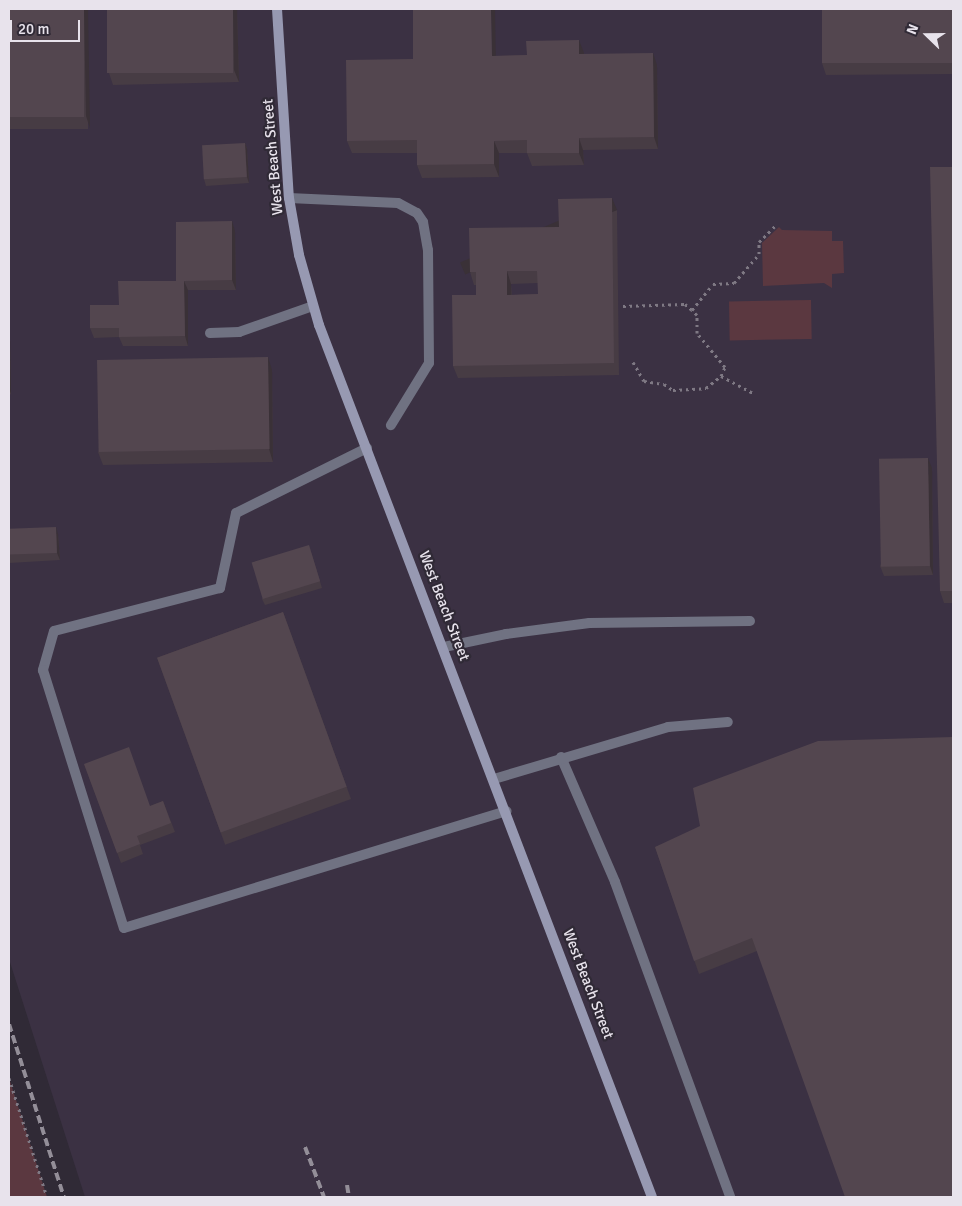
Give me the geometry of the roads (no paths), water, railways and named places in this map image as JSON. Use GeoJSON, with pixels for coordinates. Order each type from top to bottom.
{"type":"FeatureCollection","features":[{"type":"Feature","properties":{"kind":"main road","name":"West Beach Street"},"geometry":{"type":"LineString","coordinates":[[277,9],[289,198],[313,306],[652,1197]]}},
{"type":"Feature","properties":{"kind":"lane"},"geometry":{"type":"LineString","coordinates":[[289,198],[398,203],[416,213],[423,222],[428,250],[429,363],[391,425]]}},
{"type":"Feature","properties":{"kind":"lane"},"geometry":{"type":"LineString","coordinates":[[210,333],[239,332],[313,306]]}},
{"type":"Feature","properties":{"kind":"lane"},"geometry":{"type":"LineString","coordinates":[[366,448],[236,513],[220,588],[54,631],[43,670],[124,928],[506,811]]}},
{"type":"Feature","properties":{"kind":"lane"},"geometry":{"type":"LineString","coordinates":[[444,647],[506,634],[589,623],[750,621]]}},
{"type":"Feature","properties":{"kind":"lane"},"geometry":{"type":"LineString","coordinates":[[494,779],[561,757],[668,727],[728,722]]}},
{"type":"Feature","properties":{"kind":"lane"},"geometry":{"type":"LineString","coordinates":[[561,757],[615,882],[730,1197]]}},
{"type":"Feature","properties":{"kind":"railway"},"geometry":{"type":"LineString","coordinates":[[9,1024],[64,1197]]}},
{"type":"Feature","properties":{"kind":"railway"},"geometry":{"type":"LineString","coordinates":[[305,1147],[324,1197]]}},
{"type":"Feature","properties":{"kind":"railway"},"geometry":{"type":"LineString","coordinates":[[347,1185],[349,1197]]}}]}
